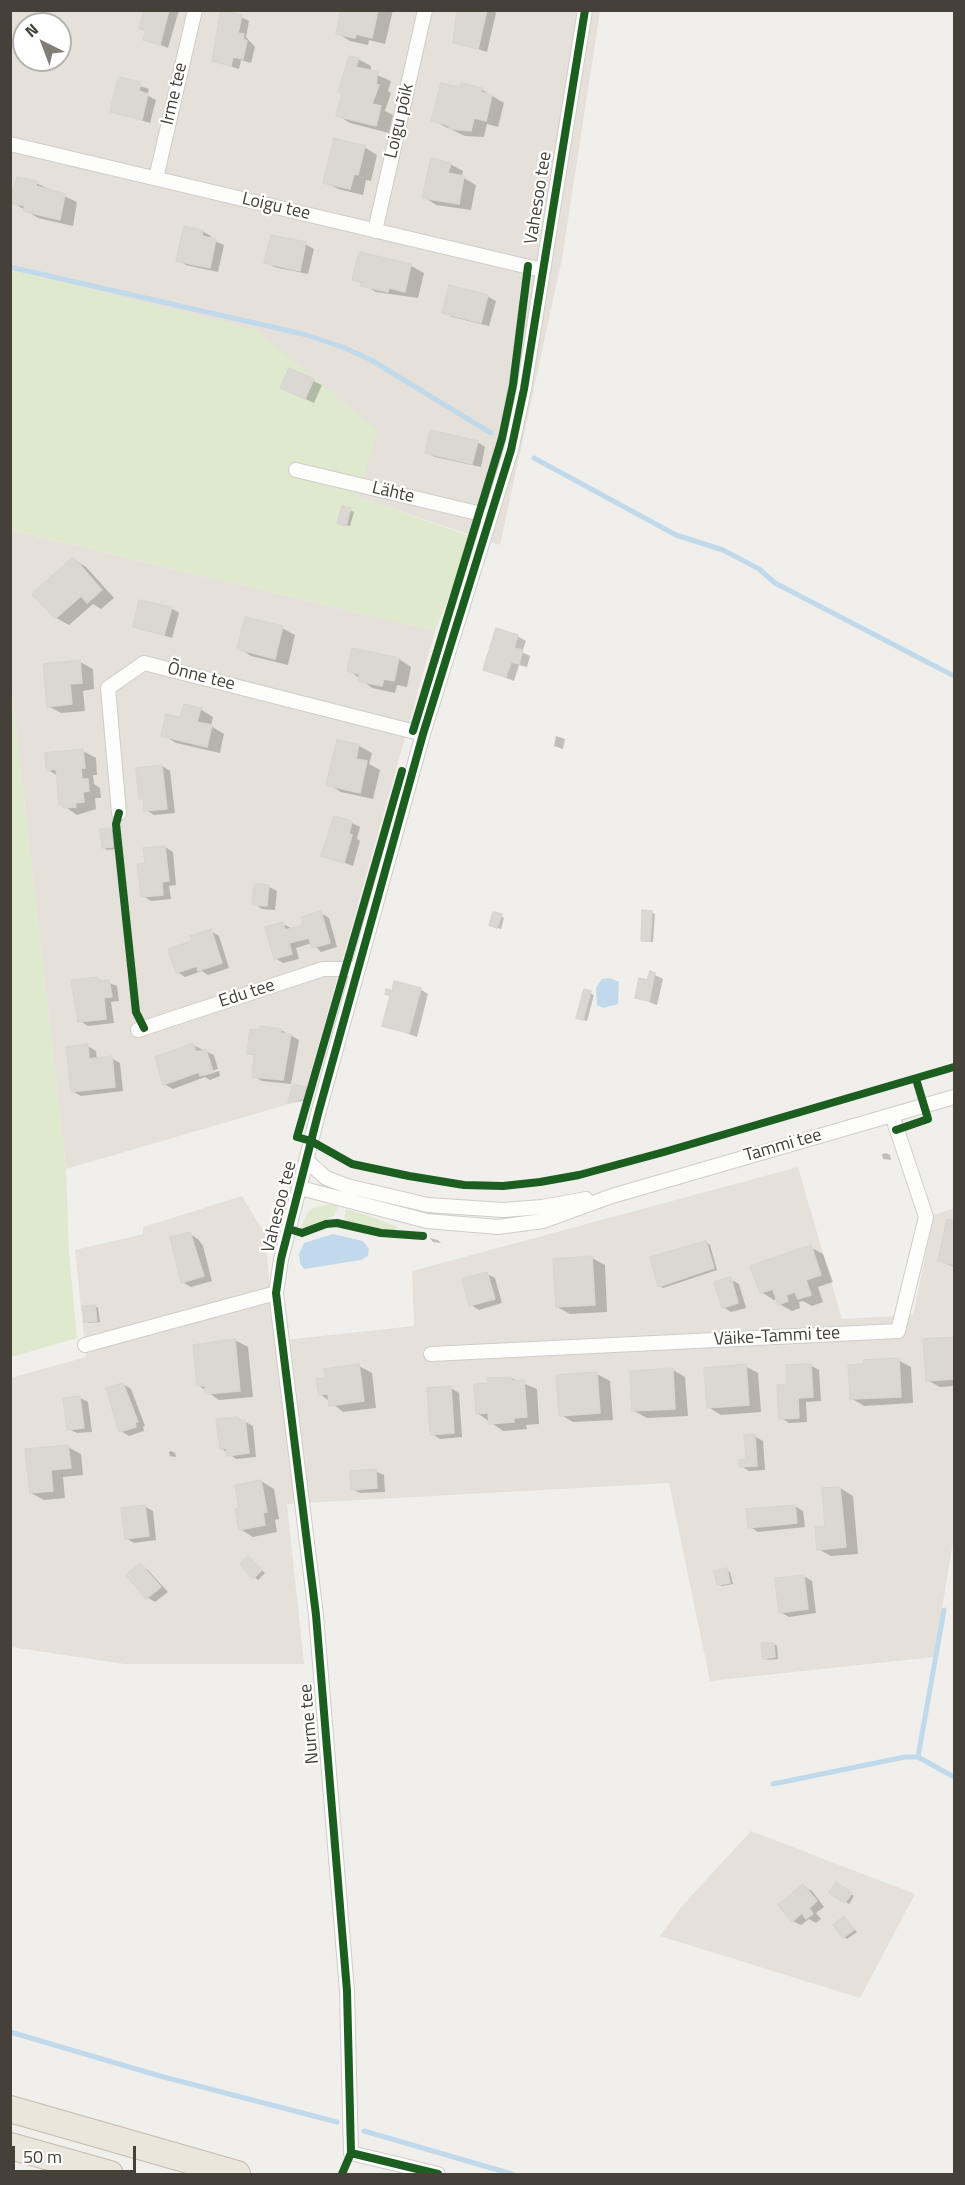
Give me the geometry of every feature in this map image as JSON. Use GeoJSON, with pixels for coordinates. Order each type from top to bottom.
{"type":"FeatureCollection","features":[{"type":"Feature","properties":{"kind":"highway"},"geometry":{"type":"LineString","coordinates":[[10,2109],[237,2175]]}},
{"type":"Feature","properties":{"kind":"highway"},"geometry":{"type":"LineString","coordinates":[[10,2146],[110,2175]]}},
{"type":"Feature","properties":{"kind":"street","name":"Irme tee"},"geometry":{"type":"LineString","coordinates":[[156,178],[195,10]]}},
{"type":"Feature","properties":{"kind":"street","name":"Loigu põik"},"geometry":{"type":"LineString","coordinates":[[375,231],[425,10]]}},
{"type":"Feature","properties":{"kind":"street","name":"Vahesoo tee"},"geometry":{"type":"LineString","coordinates":[[276,1293],[281,1259],[423,734],[511,450],[524,389],[585,10]]}},
{"type":"Feature","properties":{"kind":"street","name":"Loigu tee"},"geometry":{"type":"LineString","coordinates":[[10,144],[542,270]]}},
{"type":"Feature","properties":{"kind":"street","name":"Lähte"},"geometry":{"type":"LineString","coordinates":[[296,470],[490,516]]}},
{"type":"Feature","properties":{"kind":"street","name":"Õnne tee"},"geometry":{"type":"LineString","coordinates":[[119,813],[108,688],[144,663],[423,734]]}},
{"type":"Feature","properties":{"kind":"street","name":"Edu tee"},"geometry":{"type":"LineString","coordinates":[[138,1030],[323,969],[358,969]]}},
{"type":"Feature","properties":{"kind":"street","name":"Tammi tee"},"geometry":{"type":"LineString","coordinates":[[300,1188],[427,1221],[498,1227],[543,1221],[612,1196],[954,1097]]}},
{"type":"Feature","properties":{"kind":"street","name":"Väike-Tammi tee"},"geometry":{"type":"LineString","coordinates":[[431,1354],[898,1331],[926,1216],[892,1115]]}},
{"type":"Feature","properties":{"kind":"street","name":"Tammi tee"},"geometry":{"type":"LineString","coordinates":[[307,1161],[326,1178],[347,1186],[428,1204],[467,1209],[542,1207],[612,1196]]}},
{"type":"Feature","properties":{"kind":"street"},"geometry":{"type":"LineString","coordinates":[[85,1345],[276,1293]]}},
{"type":"Feature","properties":{"kind":"street","name":"Nurme tee"},"geometry":{"type":"LineString","coordinates":[[276,1293],[316,1615],[347,1991],[351,2153],[438,2175]]}},
{"type":"Feature","properties":{"kind":"shaded area"},"geometry":{"type":"Polygon","coordinates":[[[11,11],[600,11],[562,259],[500,545],[358,497],[256,330],[11,270],[11,11]]]}},
{"type":"Feature","properties":{"kind":"shaded area"},"geometry":{"type":"Polygon","coordinates":[[[10,530],[435,631],[303,1100],[66,1169],[11,685],[10,530]]]}},
{"type":"Feature","properties":{"kind":"shaded area"},"geometry":{"type":"Polygon","coordinates":[[[798,1167],[842,1319],[913,1315],[934,1215],[954,1208],[954,1536],[934,1657],[710,1681],[669,1483],[287,1504],[304,1664],[124,1664],[11,1647],[10,1378],[86,1357],[75,1250],[143,1234],[143,1227],[242,1196],[265,1234],[275,1341],[414,1326],[412,1271],[798,1167]]]}},
{"type":"Feature","properties":{"kind":"shaded area"},"geometry":{"type":"Polygon","coordinates":[[[751,1831],[915,1894],[860,1998],[660,1936],[682,1906],[751,1831]]]}},
{"type":"Feature","properties":{"kind":"green space"},"geometry":{"type":"Polygon","coordinates":[[[11,270],[256,330],[378,430],[358,497],[473,537],[435,631],[11,530],[11,270]]]}},
{"type":"Feature","properties":{"kind":"green space"},"geometry":{"type":"Polygon","coordinates":[[[11,685],[66,1169],[69,1253],[77,1338],[11,1357],[11,685]]]}},
{"type":"Feature","properties":{"kind":"green space"},"geometry":{"type":"Polygon","coordinates":[[[331,1204],[338,1206],[334,1216],[314,1226],[300,1228],[308,1212],[315,1207],[331,1204]]]}},
{"type":"Feature","properties":{"kind":"green space"},"geometry":{"type":"Polygon","coordinates":[[[346,1209],[398,1227],[393,1232],[349,1223],[344,1218],[346,1209]]]}},
{"type":"Feature","properties":{"kind":"water"},"geometry":{"type":"Polygon","coordinates":[[[610,978],[619,982],[618,1004],[603,1008],[597,1005],[596,988],[602,979],[610,978]]]}},
{"type":"Feature","properties":{"kind":"water"},"geometry":{"type":"Polygon","coordinates":[[[333,1234],[363,1241],[369,1249],[368,1256],[361,1260],[304,1269],[300,1263],[299,1254],[304,1243],[333,1234]]]}},
{"type":"Feature","properties":{"kind":"building"},"geometry":{"type":"Polygon","coordinates":[[[144,10],[169,10],[160,45],[143,40],[146,30],[139,29],[144,10]]]}},
{"type":"Feature","properties":{"kind":"building"},"geometry":{"type":"Polygon","coordinates":[[[221,10],[242,15],[238,33],[244,34],[243,39],[247,41],[243,59],[233,57],[231,66],[212,61],[221,10]]]}},
{"type":"Feature","properties":{"kind":"building"},"geometry":{"type":"Polygon","coordinates":[[[341,10],[378,10],[372,38],[356,34],[355,38],[336,34],[341,10]]]}},
{"type":"Feature","properties":{"kind":"building"},"geometry":{"type":"Polygon","coordinates":[[[457,10],[487,10],[478,49],[453,43],[457,10]]]}},
{"type":"Feature","properties":{"kind":"building"},"geometry":{"type":"Polygon","coordinates":[[[349,56],[359,58],[356,67],[378,72],[376,84],[379,85],[372,104],[381,106],[376,126],[336,116],[342,93],[338,92],[349,56]]]}},
{"type":"Feature","properties":{"kind":"building"},"geometry":{"type":"Polygon","coordinates":[[[118,77],[141,82],[139,91],[148,94],[142,120],[110,112],[118,77]]]}},
{"type":"Feature","properties":{"kind":"building"},"geometry":{"type":"Polygon","coordinates":[[[441,83],[460,87],[461,83],[482,88],[481,92],[492,95],[486,121],[474,118],[471,131],[451,129],[447,125],[431,121],[441,83]]]}},
{"type":"Feature","properties":{"kind":"building"},"geometry":{"type":"Polygon","coordinates":[[[334,138],[365,146],[358,175],[354,174],[350,189],[323,183],[334,138]]]}},
{"type":"Feature","properties":{"kind":"building"},"geometry":{"type":"Polygon","coordinates":[[[431,158],[451,163],[448,173],[464,176],[459,204],[422,198],[431,158]]]}},
{"type":"Feature","properties":{"kind":"building"},"geometry":{"type":"Polygon","coordinates":[[[17,177],[37,181],[36,186],[65,194],[60,220],[23,211],[25,206],[10,203],[17,177]]]}},
{"type":"Feature","properties":{"kind":"building"},"geometry":{"type":"Polygon","coordinates":[[[184,226],[203,230],[202,236],[216,239],[210,268],[176,261],[184,226]]]}},
{"type":"Feature","properties":{"kind":"building"},"geometry":{"type":"Polygon","coordinates":[[[271,235],[306,242],[300,271],[264,263],[271,235]]]}},
{"type":"Feature","properties":{"kind":"building"},"geometry":{"type":"Polygon","coordinates":[[[359,252],[411,264],[405,292],[389,288],[388,292],[361,286],[362,282],[352,280],[359,252]]]}},
{"type":"Feature","properties":{"kind":"building"},"geometry":{"type":"Polygon","coordinates":[[[449,285],[488,295],[481,323],[442,313],[449,285]]]}},
{"type":"Feature","properties":{"kind":"building"},"geometry":{"type":"Polygon","coordinates":[[[289,368],[314,379],[305,399],[280,388],[289,368]]]}},
{"type":"Feature","properties":{"kind":"building"},"geometry":{"type":"Polygon","coordinates":[[[430,430],[478,441],[472,464],[425,453],[430,430]]]}},
{"type":"Feature","properties":{"kind":"building"},"geometry":{"type":"Polygon","coordinates":[[[342,506],[351,508],[346,526],[337,523],[342,506]]]}},
{"type":"Feature","properties":{"kind":"building"},"geometry":{"type":"Polygon","coordinates":[[[73,557],[102,590],[87,603],[81,596],[55,619],[32,594],[73,557]]]}},
{"type":"Feature","properties":{"kind":"building"},"geometry":{"type":"Polygon","coordinates":[[[139,600],[172,607],[164,635],[133,627],[139,600]]]}},
{"type":"Feature","properties":{"kind":"building"},"geometry":{"type":"Polygon","coordinates":[[[245,617],[283,626],[275,659],[237,649],[245,617]]]}},
{"type":"Feature","properties":{"kind":"building"},"geometry":{"type":"Polygon","coordinates":[[[496,628],[518,635],[514,648],[523,650],[519,664],[511,662],[506,677],[483,670],[496,628]]]}},
{"type":"Feature","properties":{"kind":"building"},"geometry":{"type":"Polygon","coordinates":[[[352,648],[399,658],[394,681],[384,679],[382,686],[358,681],[359,674],[347,671],[352,648]]]}},
{"type":"Feature","properties":{"kind":"building"},"geometry":{"type":"Polygon","coordinates":[[[80,660],[82,683],[70,684],[72,704],[47,707],[43,664],[80,660]]]}},
{"type":"Feature","properties":{"kind":"building"},"geometry":{"type":"Polygon","coordinates":[[[184,704],[201,708],[197,722],[212,725],[207,747],[161,736],[166,714],[180,717],[184,704]]]}},
{"type":"Feature","properties":{"kind":"building"},"geometry":{"type":"Polygon","coordinates":[[[337,740],[359,744],[356,759],[367,761],[360,793],[326,785],[337,740]]]}},
{"type":"Feature","properties":{"kind":"building"},"geometry":{"type":"Polygon","coordinates":[[[83,749],[85,768],[81,768],[82,779],[88,779],[89,791],[83,792],[84,802],[75,803],[76,807],[63,808],[63,804],[59,805],[56,769],[46,771],[45,753],[83,749]]]}},
{"type":"Feature","properties":{"kind":"building"},"geometry":{"type":"Polygon","coordinates":[[[162,765],[167,809],[144,811],[143,798],[139,799],[136,768],[162,765]]]}},
{"type":"Feature","properties":{"kind":"building"},"geometry":{"type":"Polygon","coordinates":[[[334,816],[352,821],[349,834],[352,835],[344,863],[321,856],[334,816]]]}},
{"type":"Feature","properties":{"kind":"building"},"geometry":{"type":"Polygon","coordinates":[[[111,828],[113,847],[102,848],[100,829],[111,828]]]}},
{"type":"Feature","properties":{"kind":"building"},"geometry":{"type":"Polygon","coordinates":[[[165,846],[169,881],[162,882],[163,895],[141,897],[137,864],[145,863],[143,848],[165,846]]]}},
{"type":"Feature","properties":{"kind":"building"},"geometry":{"type":"Polygon","coordinates":[[[254,884],[269,885],[267,906],[252,905],[254,884]]]}},
{"type":"Feature","properties":{"kind":"building"},"geometry":{"type":"Polygon","coordinates":[[[642,910],[652,911],[650,941],[641,941],[642,910]]]}},
{"type":"Feature","properties":{"kind":"building"},"geometry":{"type":"Polygon","coordinates":[[[321,911],[330,943],[312,948],[309,938],[289,943],[292,954],[274,959],[265,927],[283,922],[285,930],[303,925],[301,917],[321,911]]]}},
{"type":"Feature","properties":{"kind":"building"},"geometry":{"type":"Polygon","coordinates":[[[493,912],[502,914],[497,928],[489,925],[493,912]]]}},
{"type":"Feature","properties":{"kind":"building"},"geometry":{"type":"Polygon","coordinates":[[[211,929],[222,963],[198,971],[197,966],[176,973],[168,949],[192,941],[190,936],[211,929]]]}},
{"type":"Feature","properties":{"kind":"building"},"geometry":{"type":"Polygon","coordinates":[[[650,971],[655,973],[649,1001],[635,998],[639,978],[647,980],[650,971]]]}},
{"type":"Feature","properties":{"kind":"building"},"geometry":{"type":"Polygon","coordinates":[[[98,977],[99,981],[109,980],[112,997],[104,998],[106,1019],[78,1022],[71,980],[98,977]]]}},
{"type":"Feature","properties":{"kind":"building"},"geometry":{"type":"Polygon","coordinates":[[[394,981],[421,988],[409,1033],[382,1026],[390,996],[385,994],[386,989],[392,991],[394,981]]]}},
{"type":"Feature","properties":{"kind":"building"},"geometry":{"type":"Polygon","coordinates":[[[584,989],[591,991],[583,1020],[576,1018],[584,989]]]}},
{"type":"Feature","properties":{"kind":"building"},"geometry":{"type":"Polygon","coordinates":[[[260,1026],[281,1029],[281,1033],[291,1034],[283,1080],[252,1077],[254,1054],[247,1054],[250,1029],[260,1030],[260,1026]]]}},
{"type":"Feature","properties":{"kind":"building"},"geometry":{"type":"Polygon","coordinates":[[[193,1043],[196,1052],[206,1049],[213,1072],[200,1076],[199,1072],[163,1085],[155,1057],[193,1043]]]}},
{"type":"Feature","properties":{"kind":"building"},"geometry":{"type":"Polygon","coordinates":[[[88,1044],[89,1059],[112,1056],[115,1087],[71,1092],[66,1047],[88,1044]]]}},
{"type":"Feature","properties":{"kind":"building"},"geometry":{"type":"Polygon","coordinates":[[[293,1084],[306,1087],[303,1099],[288,1103],[293,1084]]]}},
{"type":"Feature","properties":{"kind":"building"},"geometry":{"type":"Polygon","coordinates":[[[947,1219],[954,1220],[954,1265],[938,1261],[947,1219]]]}},
{"type":"Feature","properties":{"kind":"building"},"geometry":{"type":"Polygon","coordinates":[[[190,1232],[204,1276],[181,1283],[170,1237],[190,1232]]]}},
{"type":"Feature","properties":{"kind":"building"},"geometry":{"type":"Polygon","coordinates":[[[706,1241],[714,1268],[658,1287],[650,1257],[706,1241]]]}},
{"type":"Feature","properties":{"kind":"building"},"geometry":{"type":"Polygon","coordinates":[[[811,1245],[821,1275],[806,1280],[811,1295],[798,1299],[795,1292],[786,1295],[788,1301],[778,1305],[773,1289],[760,1293],[750,1266],[811,1245]]]}},
{"type":"Feature","properties":{"kind":"building"},"geometry":{"type":"Polygon","coordinates":[[[592,1256],[595,1305],[556,1307],[553,1259],[592,1256]]]}},
{"type":"Feature","properties":{"kind":"building"},"geometry":{"type":"Polygon","coordinates":[[[487,1272],[495,1299],[469,1306],[462,1279],[487,1272]]]}},
{"type":"Feature","properties":{"kind":"building"},"geometry":{"type":"Polygon","coordinates":[[[731,1277],[738,1303],[722,1308],[714,1282],[731,1277]]]}},
{"type":"Feature","properties":{"kind":"building"},"geometry":{"type":"Polygon","coordinates":[[[95,1305],[97,1321],[84,1322],[83,1306],[95,1305]]]}},
{"type":"Feature","properties":{"kind":"building"},"geometry":{"type":"Polygon","coordinates":[[[954,1337],[954,1379],[926,1381],[923,1339],[954,1337]]]}},
{"type":"Feature","properties":{"kind":"building"},"geometry":{"type":"Polygon","coordinates":[[[235,1339],[240,1391],[205,1394],[205,1386],[197,1386],[193,1345],[235,1339]]]}},
{"type":"Feature","properties":{"kind":"building"},"geometry":{"type":"Polygon","coordinates":[[[899,1358],[901,1397],[850,1399],[848,1365],[864,1364],[863,1360],[899,1358]]]}},
{"type":"Feature","properties":{"kind":"building"},"geometry":{"type":"Polygon","coordinates":[[[359,1364],[364,1401],[329,1406],[328,1394],[319,1395],[316,1379],[326,1378],[324,1369],[359,1364]]]}},
{"type":"Feature","properties":{"kind":"building"},"geometry":{"type":"Polygon","coordinates":[[[746,1364],[749,1405],[707,1408],[704,1368],[746,1364]]]}},
{"type":"Feature","properties":{"kind":"building"},"geometry":{"type":"Polygon","coordinates":[[[811,1364],[813,1397],[798,1398],[799,1418],[779,1419],[777,1385],[787,1384],[786,1365],[811,1364]]]}},
{"type":"Feature","properties":{"kind":"building"},"geometry":{"type":"Polygon","coordinates":[[[673,1368],[675,1409],[632,1411],[630,1371],[673,1368]]]}},
{"type":"Feature","properties":{"kind":"building"},"geometry":{"type":"Polygon","coordinates":[[[597,1372],[600,1413],[559,1416],[556,1375],[597,1372]]]}},
{"type":"Feature","properties":{"kind":"building"},"geometry":{"type":"Polygon","coordinates":[[[511,1377],[512,1381],[524,1380],[527,1417],[514,1418],[514,1422],[489,1424],[488,1413],[476,1414],[474,1384],[489,1383],[487,1378],[511,1377]]]}},
{"type":"Feature","properties":{"kind":"building"},"geometry":{"type":"Polygon","coordinates":[[[123,1383],[138,1422],[135,1422],[136,1427],[119,1432],[106,1388],[123,1383]]]}},
{"type":"Feature","properties":{"kind":"building"},"geometry":{"type":"Polygon","coordinates":[[[451,1386],[454,1433],[430,1435],[427,1388],[451,1386]]]}},
{"type":"Feature","properties":{"kind":"building"},"geometry":{"type":"Polygon","coordinates":[[[80,1396],[84,1428],[67,1430],[63,1398],[80,1396]]]}},
{"type":"Feature","properties":{"kind":"building"},"geometry":{"type":"Polygon","coordinates":[[[238,1417],[239,1420],[245,1420],[249,1453],[227,1456],[226,1448],[220,1449],[216,1419],[238,1417]]]}},
{"type":"Feature","properties":{"kind":"building"},"geometry":{"type":"Polygon","coordinates":[[[755,1434],[757,1466],[740,1467],[739,1460],[746,1459],[744,1435],[755,1434]]]}},
{"type":"Feature","properties":{"kind":"building"},"geometry":{"type":"Polygon","coordinates":[[[68,1445],[71,1468],[51,1470],[53,1491],[30,1493],[25,1449],[68,1445]]]}},
{"type":"Feature","properties":{"kind":"building"},"geometry":{"type":"Polygon","coordinates":[[[376,1469],[377,1488],[351,1490],[350,1471],[376,1469]]]}},
{"type":"Feature","properties":{"kind":"building"},"geometry":{"type":"Polygon","coordinates":[[[261,1480],[267,1512],[263,1513],[265,1525],[239,1530],[235,1509],[239,1508],[235,1485],[261,1480]]]}},
{"type":"Feature","properties":{"kind":"building"},"geometry":{"type":"Polygon","coordinates":[[[840,1487],[846,1547],[817,1550],[815,1527],[825,1527],[822,1488],[840,1487]]]}},
{"type":"Feature","properties":{"kind":"building"},"geometry":{"type":"Polygon","coordinates":[[[145,1505],[149,1536],[125,1539],[121,1508],[145,1505]]]}},
{"type":"Feature","properties":{"kind":"building"},"geometry":{"type":"Polygon","coordinates":[[[795,1505],[797,1523],[748,1528],[746,1509],[795,1505]]]}},
{"type":"Feature","properties":{"kind":"building"},"geometry":{"type":"Polygon","coordinates":[[[248,1556],[262,1570],[253,1579],[240,1564],[248,1556]]]}},
{"type":"Feature","properties":{"kind":"building"},"geometry":{"type":"Polygon","coordinates":[[[140,1563],[161,1587],[146,1599],[126,1575],[140,1563]]]}},
{"type":"Feature","properties":{"kind":"building"},"geometry":{"type":"Polygon","coordinates":[[[727,1568],[730,1583],[717,1585],[714,1571],[727,1568]]]}},
{"type":"Feature","properties":{"kind":"building"},"geometry":{"type":"Polygon","coordinates":[[[804,1575],[808,1609],[779,1613],[775,1578],[804,1575]]]}},
{"type":"Feature","properties":{"kind":"building"},"geometry":{"type":"Polygon","coordinates":[[[761,1643],[774,1643],[775,1657],[763,1659],[761,1643]]]}},
{"type":"Feature","properties":{"kind":"building"},"geometry":{"type":"Polygon","coordinates":[[[836,1882],[852,1893],[845,1903],[829,1893],[836,1882]]]}},
{"type":"Feature","properties":{"kind":"building"},"geometry":{"type":"Polygon","coordinates":[[[803,1884],[817,1901],[809,1908],[813,1914],[806,1919],[802,1913],[792,1922],[778,1905],[803,1884]]]}},
{"type":"Feature","properties":{"kind":"building"},"geometry":{"type":"Polygon","coordinates":[[[844,1916],[854,1930],[843,1938],[833,1925],[844,1916]]]}},
{"type":"Feature","properties":{"kind":"waterway"},"geometry":{"type":"LineString","coordinates":[[10,267],[307,335],[345,348],[371,360],[491,433]]}},
{"type":"Feature","properties":{"kind":"waterway"},"geometry":{"type":"LineString","coordinates":[[534,458],[676,535],[723,550],[759,569],[775,583],[954,676]]}},
{"type":"Feature","properties":{"kind":"waterway"},"geometry":{"type":"LineString","coordinates":[[918,1757],[944,1610]]}},
{"type":"Feature","properties":{"kind":"waterway"},"geometry":{"type":"LineString","coordinates":[[773,1784],[905,1757],[918,1757],[954,1777]]}},
{"type":"Feature","properties":{"kind":"waterway"},"geometry":{"type":"LineString","coordinates":[[10,2032],[160,2076],[337,2122]]}},
{"type":"Feature","properties":{"kind":"waterway"},"geometry":{"type":"LineString","coordinates":[[364,2131],[512,2174]]}},
{"type":"Feature","properties":{"kind":"cycle path"},"geometry":{"type":"LineString","coordinates":[[342,2174],[351,2153],[347,1991],[316,1615],[276,1293],[281,1259],[318,1114],[423,734],[511,450],[524,389],[585,10]]}},
{"type":"Feature","properties":{"kind":"cycle path"},"geometry":{"type":"LineString","coordinates":[[413,731],[502,438],[513,385],[528,266]]}},
{"type":"Feature","properties":{"kind":"cycle path"},"geometry":{"type":"LineString","coordinates":[[402,771],[297,1137],[311,1141],[352,1164],[464,1185],[503,1186],[579,1175],[954,1067]]}},
{"type":"Feature","properties":{"kind":"cycle path"},"geometry":{"type":"LineString","coordinates":[[119,813],[116,824],[136,1012],[144,1028]]}},
{"type":"Feature","properties":{"kind":"cycle path"},"geometry":{"type":"LineString","coordinates":[[896,1130],[928,1119],[916,1079]]}},
{"type":"Feature","properties":{"kind":"cycle path"},"geometry":{"type":"LineString","coordinates":[[289,1229],[302,1233],[326,1224],[337,1223],[381,1233],[423,1236]]}},
{"type":"Feature","properties":{"kind":"cycle path"},"geometry":{"type":"LineString","coordinates":[[351,2153],[438,2174]]}}]}
